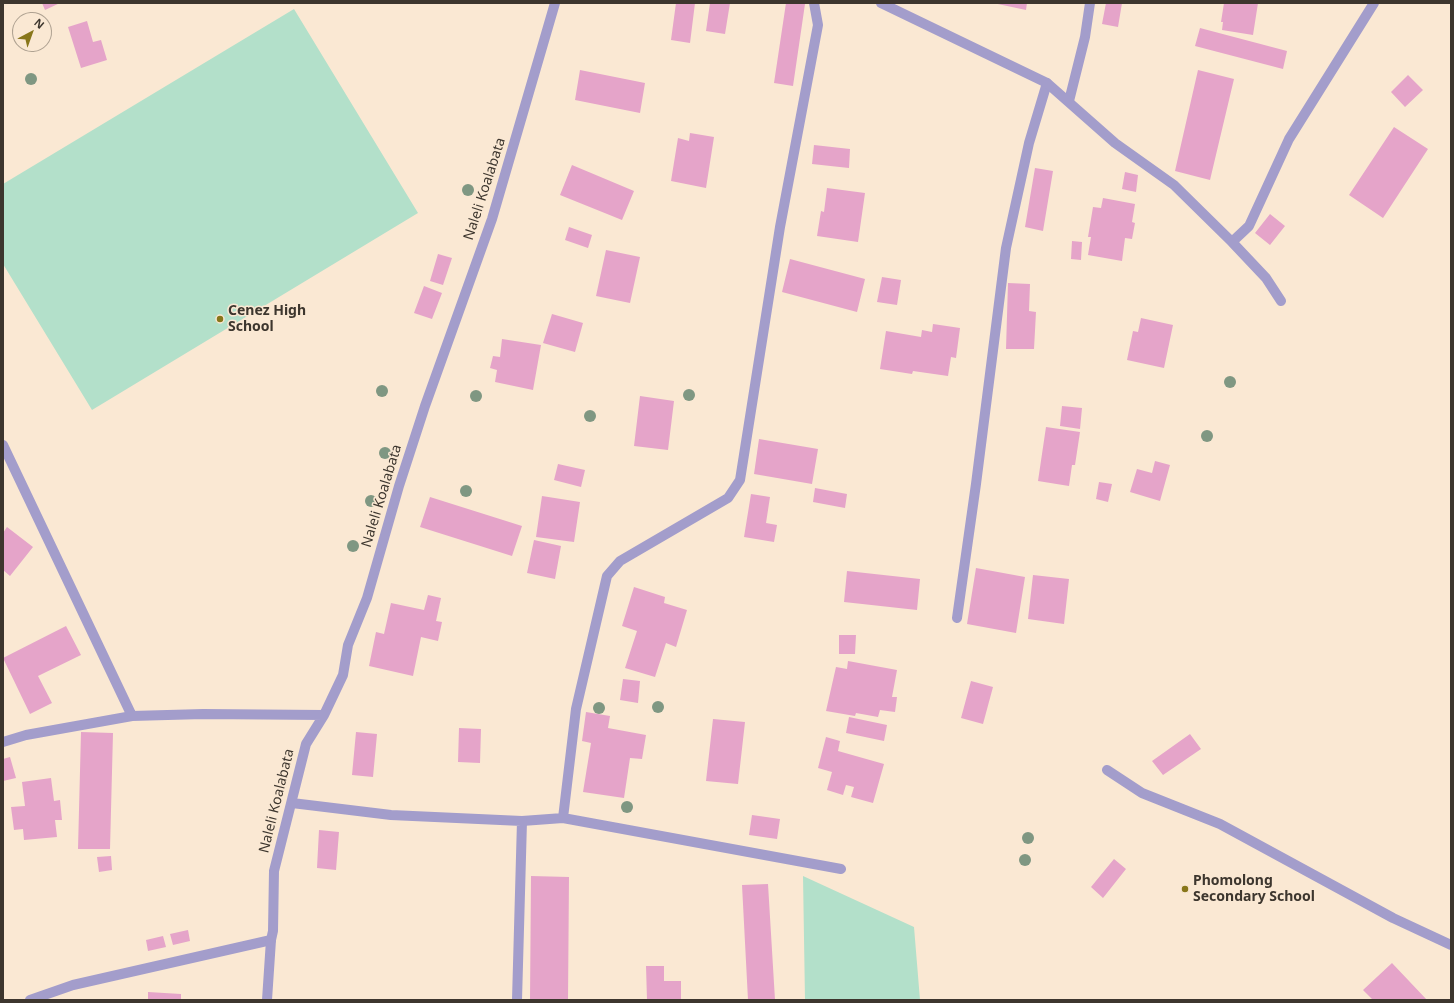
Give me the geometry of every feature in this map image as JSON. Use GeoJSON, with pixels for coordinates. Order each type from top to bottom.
{"type":"FeatureCollection","features":[{"type":"Feature","properties":{"kind":"street","name":"Naleli Koalabata"},"geometry":{"type":"LineString","coordinates":[[267,1000],[271,940],[273,931],[274,872],[306,744],[324,715],[343,675],[348,645],[367,598],[399,486],[425,406],[492,219],[555,3]]}},
{"type":"Feature","properties":{"kind":"street"},"geometry":{"type":"LineString","coordinates":[[563,818],[576,709],[607,576],[620,561],[728,498],[740,480],[780,227],[818,25],[814,3]]}},
{"type":"Feature","properties":{"kind":"street"},"geometry":{"type":"LineString","coordinates":[[881,3],[1047,83],[1115,143],[1174,185],[1266,278],[1281,301]]}},
{"type":"Feature","properties":{"kind":"street"},"geometry":{"type":"LineString","coordinates":[[1069,101],[1085,37],[1090,3]]}},
{"type":"Feature","properties":{"kind":"street"},"geometry":{"type":"LineString","coordinates":[[1232,242],[1249,226],[1289,139],[1374,3]]}},
{"type":"Feature","properties":{"kind":"street"},"geometry":{"type":"LineString","coordinates":[[957,618],[976,484],[1006,248],[1029,143],[1047,83]]}},
{"type":"Feature","properties":{"kind":"street"},"geometry":{"type":"LineString","coordinates":[[3,445],[132,716]]}},
{"type":"Feature","properties":{"kind":"street"},"geometry":{"type":"LineString","coordinates":[[3,742],[26,735],[132,716],[202,714],[324,715]]}},
{"type":"Feature","properties":{"kind":"street"},"geometry":{"type":"LineString","coordinates":[[1107,770],[1142,793],[1220,824],[1393,918],[1451,945]]}},
{"type":"Feature","properties":{"kind":"street"},"geometry":{"type":"LineString","coordinates":[[292,803],[391,815],[522,821],[563,818],[841,869]]}},
{"type":"Feature","properties":{"kind":"street"},"geometry":{"type":"LineString","coordinates":[[517,1000],[522,821]]}},
{"type":"Feature","properties":{"kind":"street"},"geometry":{"type":"LineString","coordinates":[[30,1000],[73,985],[271,940]]}},
{"type":"Feature","properties":{"kind":"green space"},"geometry":{"type":"Polygon","coordinates":[[[294,9],[418,213],[92,410],[3,264],[3,184],[294,9]]]}},
{"type":"Feature","properties":{"kind":"green space"},"geometry":{"type":"Polygon","coordinates":[[[803,876],[914,927],[920,1000],[805,1000],[803,876]]]}},
{"type":"Feature","properties":{"kind":"building"},"geometry":{"type":"Polygon","coordinates":[[[42,3],[60,3],[45,10],[42,3]]]}},
{"type":"Feature","properties":{"kind":"building"},"geometry":{"type":"Polygon","coordinates":[[[676,3],[695,3],[690,43],[671,40],[676,3]]]}},
{"type":"Feature","properties":{"kind":"building"},"geometry":{"type":"Polygon","coordinates":[[[710,3],[730,3],[725,34],[706,31],[710,3]]]}},
{"type":"Feature","properties":{"kind":"building"},"geometry":{"type":"Polygon","coordinates":[[[786,3],[805,4],[793,86],[774,83],[786,3]]]}},
{"type":"Feature","properties":{"kind":"building"},"geometry":{"type":"Polygon","coordinates":[[[993,3],[1027,3],[1026,10],[993,3]]]}},
{"type":"Feature","properties":{"kind":"building"},"geometry":{"type":"Polygon","coordinates":[[[1106,3],[1122,3],[1118,27],[1102,24],[1106,3]]]}},
{"type":"Feature","properties":{"kind":"building"},"geometry":{"type":"Polygon","coordinates":[[[1224,3],[1258,3],[1253,35],[1222,30],[1223,22],[1221,22],[1224,3]]]}},
{"type":"Feature","properties":{"kind":"building"},"geometry":{"type":"Polygon","coordinates":[[[87,21],[93,42],[101,40],[107,60],[81,68],[68,27],[87,21]]]}},
{"type":"Feature","properties":{"kind":"building"},"geometry":{"type":"Polygon","coordinates":[[[1200,28],[1287,51],[1283,69],[1195,46],[1200,28]]]}},
{"type":"Feature","properties":{"kind":"building"},"geometry":{"type":"Polygon","coordinates":[[[580,70],[645,83],[640,113],[575,100],[580,70]]]}},
{"type":"Feature","properties":{"kind":"building"},"geometry":{"type":"Polygon","coordinates":[[[1198,70],[1234,79],[1210,180],[1175,171],[1198,70]]]}},
{"type":"Feature","properties":{"kind":"building"},"geometry":{"type":"Polygon","coordinates":[[[1408,75],[1423,90],[1405,107],[1391,92],[1408,75]]]}},
{"type":"Feature","properties":{"kind":"building"},"geometry":{"type":"Polygon","coordinates":[[[1394,127],[1428,149],[1383,218],[1349,195],[1394,127]]]}},
{"type":"Feature","properties":{"kind":"building"},"geometry":{"type":"Polygon","coordinates":[[[690,133],[714,137],[706,188],[671,181],[678,138],[689,141],[690,133]]]}},
{"type":"Feature","properties":{"kind":"building"},"geometry":{"type":"Polygon","coordinates":[[[814,145],[850,149],[849,168],[812,164],[814,145]]]}},
{"type":"Feature","properties":{"kind":"building"},"geometry":{"type":"Polygon","coordinates":[[[572,165],[634,191],[622,220],[560,195],[572,165]]]}},
{"type":"Feature","properties":{"kind":"building"},"geometry":{"type":"Polygon","coordinates":[[[1035,168],[1053,171],[1043,231],[1025,227],[1035,168]]]}},
{"type":"Feature","properties":{"kind":"building"},"geometry":{"type":"Polygon","coordinates":[[[1125,172],[1138,175],[1136,192],[1122,189],[1125,172]]]}},
{"type":"Feature","properties":{"kind":"building"},"geometry":{"type":"Polygon","coordinates":[[[827,188],[865,193],[858,242],[817,236],[821,211],[824,212],[827,188]]]}},
{"type":"Feature","properties":{"kind":"building"},"geometry":{"type":"Polygon","coordinates":[[[1103,198],[1135,204],[1132,222],[1135,223],[1132,239],[1125,238],[1122,261],[1088,255],[1091,237],[1088,237],[1093,207],[1101,208],[1103,198]]]}},
{"type":"Feature","properties":{"kind":"building"},"geometry":{"type":"Polygon","coordinates":[[[1270,214],[1285,226],[1270,245],[1255,233],[1270,214]]]}},
{"type":"Feature","properties":{"kind":"building"},"geometry":{"type":"Polygon","coordinates":[[[569,227],[592,235],[588,248],[565,240],[569,227]]]}},
{"type":"Feature","properties":{"kind":"building"},"geometry":{"type":"Polygon","coordinates":[[[1072,241],[1082,242],[1081,260],[1071,259],[1072,241]]]}},
{"type":"Feature","properties":{"kind":"building"},"geometry":{"type":"Polygon","coordinates":[[[606,250],[640,257],[630,303],[596,296],[606,250]]]}},
{"type":"Feature","properties":{"kind":"building"},"geometry":{"type":"Polygon","coordinates":[[[438,254],[452,258],[443,285],[430,281],[438,254]]]}},
{"type":"Feature","properties":{"kind":"building"},"geometry":{"type":"Polygon","coordinates":[[[790,259],[865,279],[857,312],[782,292],[790,259]]]}},
{"type":"Feature","properties":{"kind":"building"},"geometry":{"type":"Polygon","coordinates":[[[882,277],[901,280],[897,305],[877,302],[882,277]]]}},
{"type":"Feature","properties":{"kind":"building"},"geometry":{"type":"Polygon","coordinates":[[[1008,283],[1030,284],[1029,311],[1036,312],[1034,349],[1006,349],[1008,283]]]}},
{"type":"Feature","properties":{"kind":"building"},"geometry":{"type":"Polygon","coordinates":[[[424,286],[442,293],[432,319],[414,313],[424,286]]]}},
{"type":"Feature","properties":{"kind":"building"},"geometry":{"type":"Polygon","coordinates":[[[552,314],[583,323],[575,352],[543,343],[552,314]]]}},
{"type":"Feature","properties":{"kind":"building"},"geometry":{"type":"Polygon","coordinates":[[[1141,318],[1173,325],[1164,368],[1127,360],[1133,331],[1138,332],[1141,318]]]}},
{"type":"Feature","properties":{"kind":"building"},"geometry":{"type":"Polygon","coordinates":[[[933,324],[960,328],[956,358],[951,357],[948,376],[913,371],[912,374],[880,369],[886,331],[921,337],[922,330],[932,332],[933,324]]]}},
{"type":"Feature","properties":{"kind":"building"},"geometry":{"type":"Polygon","coordinates":[[[502,339],[541,345],[533,390],[495,382],[497,370],[490,368],[493,356],[500,357],[502,339]]]}},
{"type":"Feature","properties":{"kind":"building"},"geometry":{"type":"Polygon","coordinates":[[[640,396],[674,401],[668,450],[634,446],[640,396]]]}},
{"type":"Feature","properties":{"kind":"building"},"geometry":{"type":"Polygon","coordinates":[[[1062,406],[1082,408],[1080,429],[1060,426],[1062,406]]]}},
{"type":"Feature","properties":{"kind":"building"},"geometry":{"type":"Polygon","coordinates":[[[1046,427],[1080,432],[1075,465],[1072,465],[1069,486],[1038,481],[1046,427]]]}},
{"type":"Feature","properties":{"kind":"building"},"geometry":{"type":"Polygon","coordinates":[[[759,439],[818,449],[812,484],[754,474],[759,439]]]}},
{"type":"Feature","properties":{"kind":"building"},"geometry":{"type":"Polygon","coordinates":[[[1155,461],[1170,465],[1160,501],[1130,492],[1137,469],[1152,473],[1155,461]]]}},
{"type":"Feature","properties":{"kind":"building"},"geometry":{"type":"Polygon","coordinates":[[[558,464],[585,470],[581,487],[554,480],[558,464]]]}},
{"type":"Feature","properties":{"kind":"building"},"geometry":{"type":"Polygon","coordinates":[[[1099,482],[1112,484],[1108,502],[1096,499],[1099,482]]]}},
{"type":"Feature","properties":{"kind":"building"},"geometry":{"type":"Polygon","coordinates":[[[815,488],[847,494],[845,508],[813,502],[815,488]]]}},
{"type":"Feature","properties":{"kind":"building"},"geometry":{"type":"Polygon","coordinates":[[[751,494],[770,497],[766,523],[777,525],[774,542],[744,537],[751,494]]]}},
{"type":"Feature","properties":{"kind":"building"},"geometry":{"type":"Polygon","coordinates":[[[542,496],[580,502],[574,542],[536,537],[542,496]]]}},
{"type":"Feature","properties":{"kind":"building"},"geometry":{"type":"Polygon","coordinates":[[[430,497],[522,526],[512,556],[420,527],[430,497]]]}},
{"type":"Feature","properties":{"kind":"building"},"geometry":{"type":"Polygon","coordinates":[[[7,527],[33,547],[10,576],[3,570],[3,533],[7,527]]]}},
{"type":"Feature","properties":{"kind":"building"},"geometry":{"type":"Polygon","coordinates":[[[534,540],[561,546],[555,579],[527,573],[534,540]]]}},
{"type":"Feature","properties":{"kind":"building"},"geometry":{"type":"Polygon","coordinates":[[[976,568],[1025,577],[1016,633],[967,624],[976,568]]]}},
{"type":"Feature","properties":{"kind":"building"},"geometry":{"type":"Polygon","coordinates":[[[847,571],[920,579],[917,610],[844,602],[847,571]]]}},
{"type":"Feature","properties":{"kind":"building"},"geometry":{"type":"Polygon","coordinates":[[[1033,575],[1069,579],[1064,624],[1028,619],[1033,575]]]}},
{"type":"Feature","properties":{"kind":"building"},"geometry":{"type":"Polygon","coordinates":[[[634,587],[665,597],[664,603],[687,610],[676,647],[666,643],[655,677],[625,668],[637,631],[622,626],[634,587]]]}},
{"type":"Feature","properties":{"kind":"building"},"geometry":{"type":"Polygon","coordinates":[[[428,595],[441,598],[436,621],[442,622],[438,641],[421,637],[413,676],[369,666],[376,632],[384,634],[391,603],[424,610],[428,595]]]}},
{"type":"Feature","properties":{"kind":"building"},"geometry":{"type":"Polygon","coordinates":[[[66,626],[81,655],[38,676],[52,703],[30,714],[3,658],[66,626]]]}},
{"type":"Feature","properties":{"kind":"building"},"geometry":{"type":"Polygon","coordinates":[[[839,635],[856,635],[855,654],[839,654],[839,635]]]}},
{"type":"Feature","properties":{"kind":"building"},"geometry":{"type":"Polygon","coordinates":[[[848,661],[897,670],[892,697],[897,697],[895,712],[880,710],[878,717],[856,713],[855,716],[826,711],[836,667],[847,669],[848,661]]]}},
{"type":"Feature","properties":{"kind":"building"},"geometry":{"type":"Polygon","coordinates":[[[623,679],[640,681],[638,703],[620,700],[623,679]]]}},
{"type":"Feature","properties":{"kind":"building"},"geometry":{"type":"Polygon","coordinates":[[[971,681],[993,687],[983,724],[961,718],[971,681]]]}},
{"type":"Feature","properties":{"kind":"building"},"geometry":{"type":"Polygon","coordinates":[[[586,712],[610,716],[608,728],[646,735],[642,759],[630,758],[624,798],[583,792],[591,743],[582,741],[586,712]]]}},
{"type":"Feature","properties":{"kind":"building"},"geometry":{"type":"Polygon","coordinates":[[[849,717],[887,725],[884,741],[846,733],[849,717]]]}},
{"type":"Feature","properties":{"kind":"building"},"geometry":{"type":"Polygon","coordinates":[[[713,719],[745,722],[738,784],[706,781],[713,719]]]}},
{"type":"Feature","properties":{"kind":"building"},"geometry":{"type":"Polygon","coordinates":[[[459,728],[481,729],[480,763],[458,762],[459,728]]]}},
{"type":"Feature","properties":{"kind":"building"},"geometry":{"type":"Polygon","coordinates":[[[81,732],[113,733],[110,849],[78,849],[81,732]]]}},
{"type":"Feature","properties":{"kind":"building"},"geometry":{"type":"Polygon","coordinates":[[[356,732],[377,734],[373,777],[352,775],[356,732]]]}},
{"type":"Feature","properties":{"kind":"building"},"geometry":{"type":"Polygon","coordinates":[[[1190,734],[1201,749],[1163,775],[1152,761],[1190,734]]]}},
{"type":"Feature","properties":{"kind":"building"},"geometry":{"type":"Polygon","coordinates":[[[826,737],[840,741],[838,751],[884,764],[873,803],[851,797],[854,787],[846,785],[843,795],[827,790],[832,772],[818,768],[826,737]]]}},
{"type":"Feature","properties":{"kind":"building"},"geometry":{"type":"Polygon","coordinates":[[[10,757],[16,778],[3,781],[3,759],[10,757]]]}},
{"type":"Feature","properties":{"kind":"building"},"geometry":{"type":"Polygon","coordinates":[[[51,778],[54,801],[60,800],[62,820],[55,820],[57,837],[24,840],[23,829],[14,830],[11,807],[25,806],[22,782],[51,778]]]}},
{"type":"Feature","properties":{"kind":"building"},"geometry":{"type":"Polygon","coordinates":[[[752,815],[780,819],[777,839],[749,835],[752,815]]]}},
{"type":"Feature","properties":{"kind":"building"},"geometry":{"type":"Polygon","coordinates":[[[319,830],[339,832],[336,870],[317,868],[319,830]]]}},
{"type":"Feature","properties":{"kind":"building"},"geometry":{"type":"Polygon","coordinates":[[[111,856],[112,870],[99,872],[97,857],[111,856]]]}},
{"type":"Feature","properties":{"kind":"building"},"geometry":{"type":"Polygon","coordinates":[[[1114,859],[1126,869],[1103,898],[1091,887],[1114,859]]]}},
{"type":"Feature","properties":{"kind":"building"},"geometry":{"type":"Polygon","coordinates":[[[531,876],[569,877],[568,1000],[530,1000],[531,876]]]}},
{"type":"Feature","properties":{"kind":"building"},"geometry":{"type":"Polygon","coordinates":[[[768,884],[775,1000],[748,1000],[742,885],[768,884]]]}},
{"type":"Feature","properties":{"kind":"building"},"geometry":{"type":"Polygon","coordinates":[[[188,930],[190,941],[173,945],[170,934],[188,930]]]}},
{"type":"Feature","properties":{"kind":"building"},"geometry":{"type":"Polygon","coordinates":[[[163,936],[166,947],[148,951],[146,940],[163,936]]]}},
{"type":"Feature","properties":{"kind":"building"},"geometry":{"type":"Polygon","coordinates":[[[1392,963],[1427,1000],[1373,1000],[1363,990],[1392,963]]]}},
{"type":"Feature","properties":{"kind":"building"},"geometry":{"type":"Polygon","coordinates":[[[646,966],[664,966],[664,981],[681,981],[681,1000],[647,1000],[646,966]]]}},
{"type":"Feature","properties":{"kind":"building"},"geometry":{"type":"Polygon","coordinates":[[[148,992],[181,994],[181,1000],[148,1000],[148,992]]]}},
{"type":"Feature","properties":{"kind":"place","name":"Cenez High School"},"geometry":{"type":"Point","coordinates":[220,319]}},
{"type":"Feature","properties":{"kind":"place","name":"Phomolong Secondary School"},"geometry":{"type":"Point","coordinates":[1185,889]}}]}
